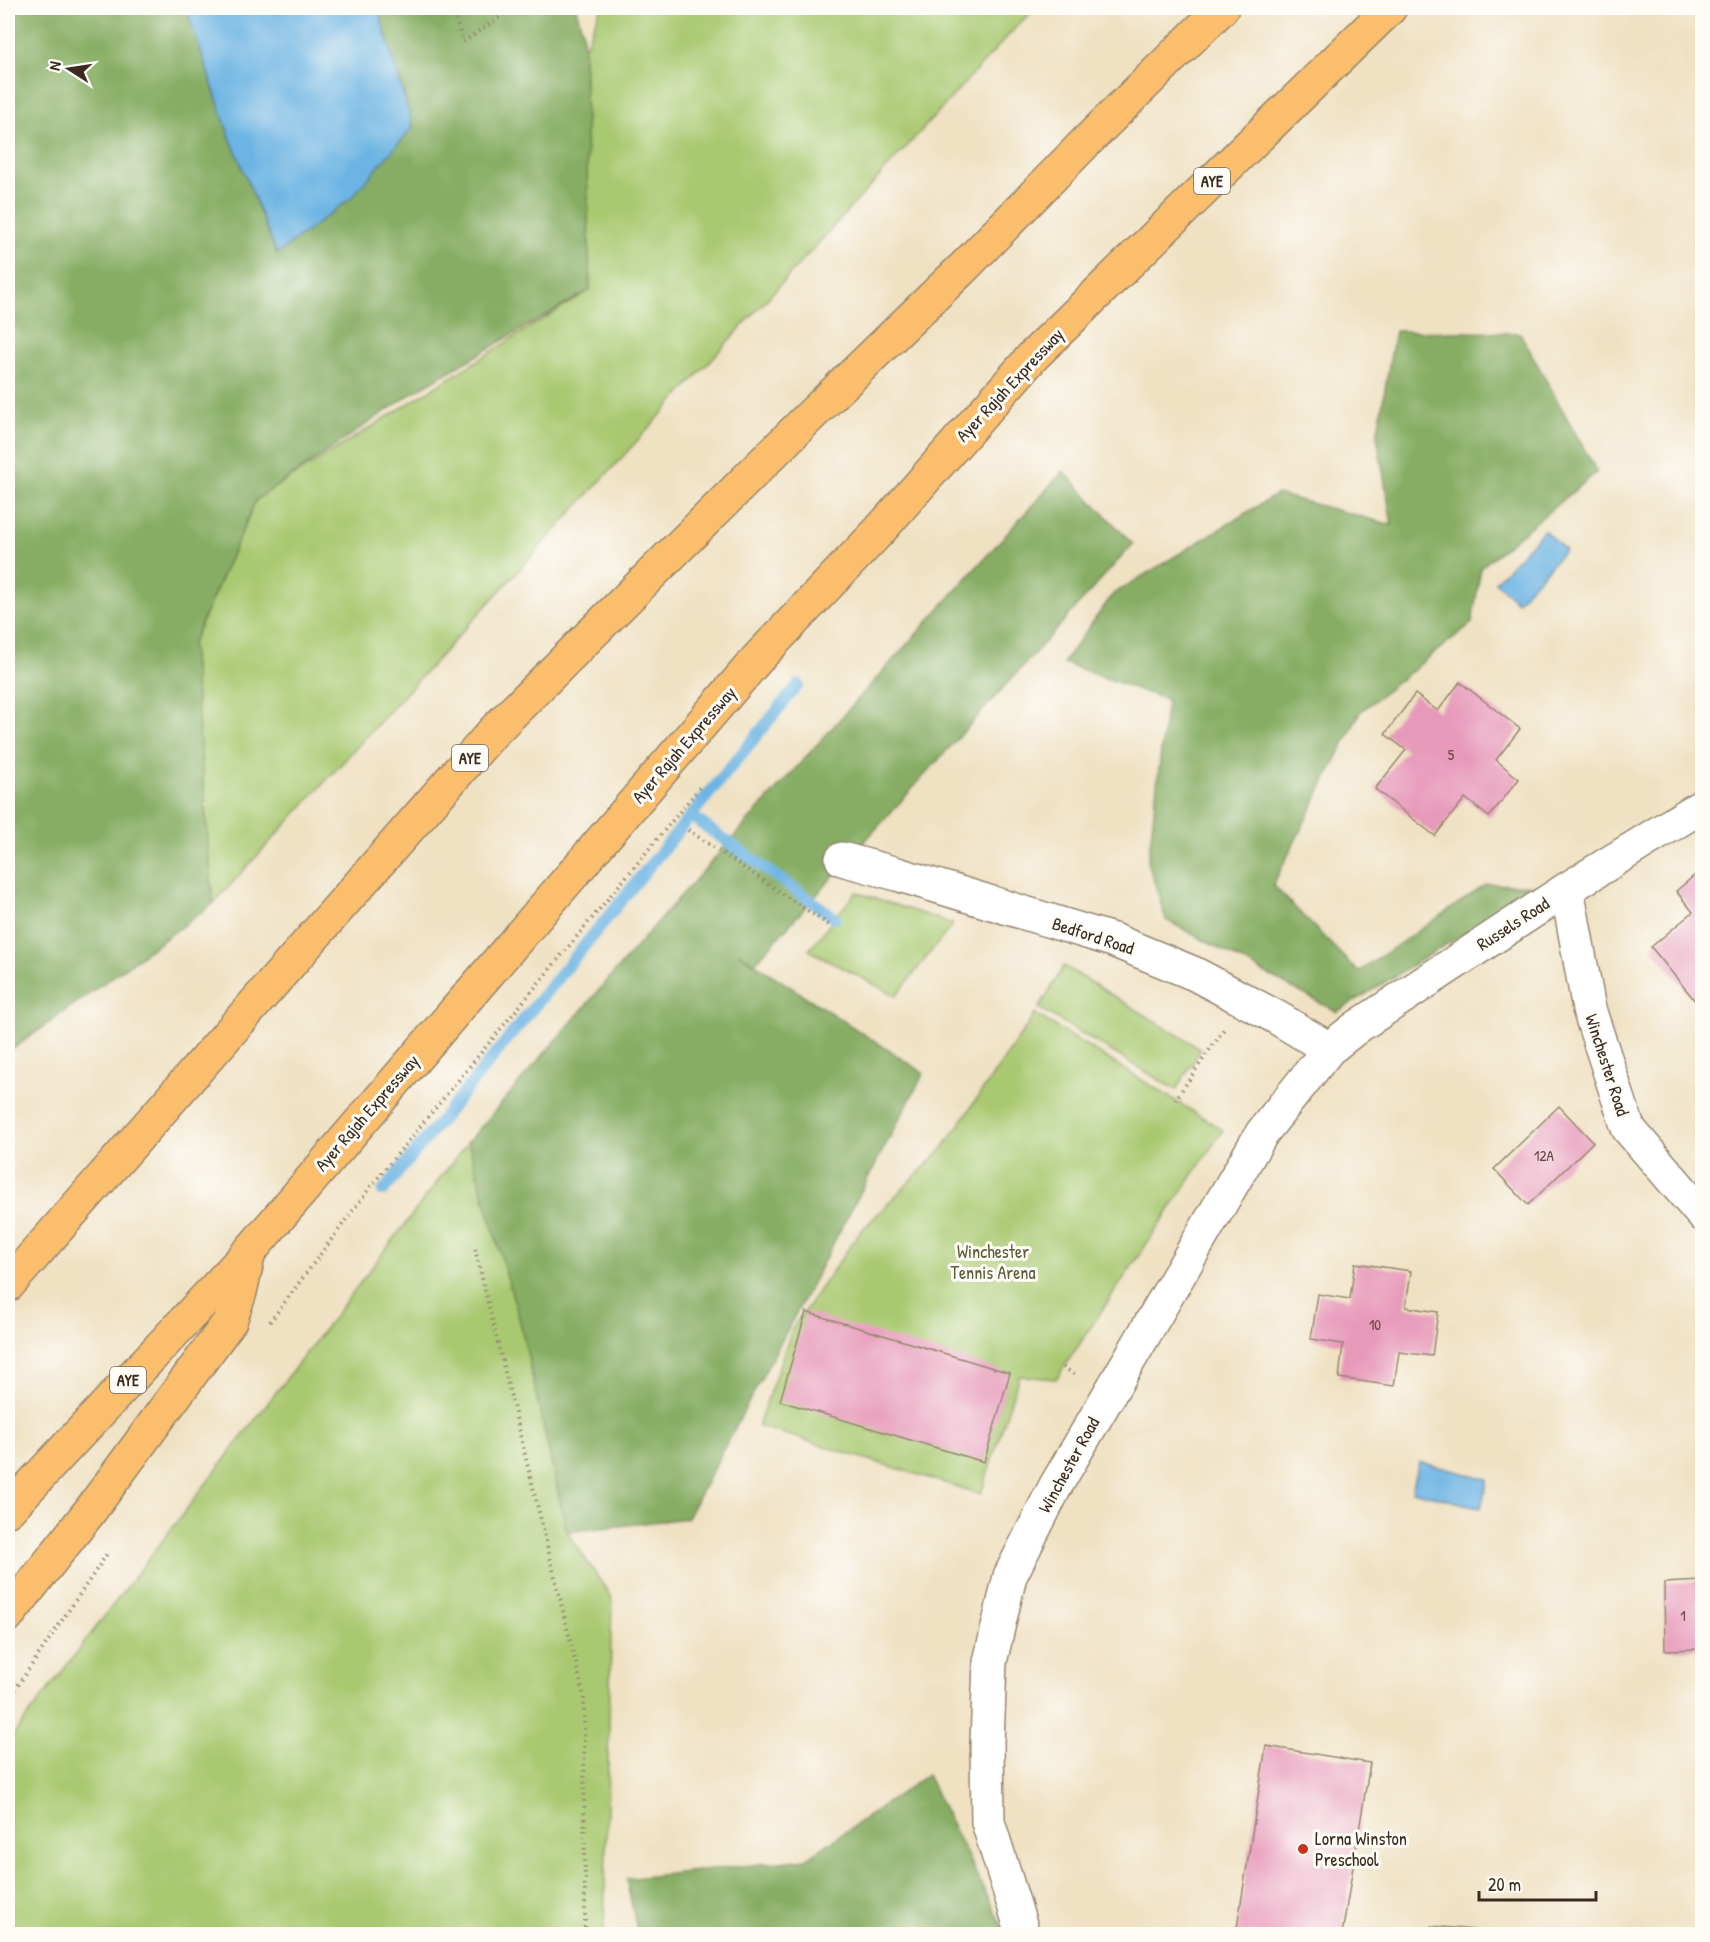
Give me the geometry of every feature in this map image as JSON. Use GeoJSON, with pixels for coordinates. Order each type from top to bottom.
{"type":"FeatureCollection","features":[{"type":"Feature","properties":{"kind":"highway","name":"AYE"},"geometry":{"type":"LineString","coordinates":[[8,1285],[493,732],[803,423],[967,264],[1222,8]]}},
{"type":"Feature","properties":{"kind":"highway","name":"Ayer Rajah Expressway"},"geometry":{"type":"LineString","coordinates":[[8,1510],[249,1252],[758,658],[880,530],[1034,355],[1390,8]]}},
{"type":"Feature","properties":{"kind":"highway"},"geometry":{"type":"LineString","coordinates":[[8,1615],[90,1511],[230,1321],[240,1292],[249,1252]]}},
{"type":"Feature","properties":{"kind":"street","name":"Russels Road"},"geometry":{"type":"LineString","coordinates":[[1329,1049],[1357,1027],[1567,889],[1702,806]]}},
{"type":"Feature","properties":{"kind":"street","name":"Bedford Road"},"geometry":{"type":"LineString","coordinates":[[842,860],[897,874],[1113,940],[1195,974],[1276,1017],[1329,1049]]}},
{"type":"Feature","properties":{"kind":"street","name":"Winchester Road"},"geometry":{"type":"LineString","coordinates":[[1567,889],[1588,1009],[1628,1128],[1702,1214]]}},
{"type":"Feature","properties":{"kind":"street","name":"Winchester Road"},"geometry":{"type":"LineString","coordinates":[[1023,1935],[988,1822],[987,1743],[990,1662],[1010,1576],[1055,1487],[1262,1132],[1329,1049]]}},
{"type":"Feature","properties":{"kind":"path"},"geometry":{"type":"LineString","coordinates":[[452,8],[463,42],[513,8]]}},
{"type":"Feature","properties":{"kind":"path"},"geometry":{"type":"LineString","coordinates":[[265,1329],[372,1185],[706,780]]}},
{"type":"Feature","properties":{"kind":"path"},"geometry":{"type":"LineString","coordinates":[[688,830],[829,925]]}},
{"type":"Feature","properties":{"kind":"path"},"geometry":{"type":"LineString","coordinates":[[1176,1100],[1244,1000]]}},
{"type":"Feature","properties":{"kind":"path"},"geometry":{"type":"LineString","coordinates":[[475,1249],[584,1696],[585,1935]]}},
{"type":"Feature","properties":{"kind":"path"},"geometry":{"type":"LineString","coordinates":[[8,1700],[108,1552]]}},
{"type":"Feature","properties":{"kind":"green space"},"geometry":{"type":"Polygon","coordinates":[[[8,8],[186,8],[228,132],[277,254],[413,127],[378,8],[576,8],[583,34],[584,49],[590,290],[417,390],[256,500],[192,644],[213,904],[14,1048],[8,1034],[8,8]]]}},
{"type":"Feature","properties":{"kind":"green space"},"geometry":{"type":"Polygon","coordinates":[[[601,8],[1036,8],[1017,26],[213,904],[192,644],[256,499],[590,290],[584,49],[601,8]]]}},
{"type":"Feature","properties":{"kind":"green space"},"geometry":{"type":"Polygon","coordinates":[[[1395,331],[1520,333],[1597,472],[1481,567],[1472,623],[1360,712],[1273,885],[1358,972],[1487,884],[1541,886],[1337,1012],[1166,920],[1148,862],[1167,700],[1063,663],[1113,594],[1277,494],[1392,525],[1377,436],[1395,331]]]}},
{"type":"Feature","properties":{"kind":"green space"},"geometry":{"type":"Polygon","coordinates":[[[1063,471],[1133,544],[755,963],[738,953],[924,1073],[687,1518],[567,1532],[520,1321],[468,1142],[669,909],[1063,471]]]}},
{"type":"Feature","properties":{"kind":"green space"},"geometry":{"type":"Polygon","coordinates":[[[856,892],[953,924],[896,996],[809,950],[856,892]]]}},
{"type":"Feature","properties":{"kind":"green space"},"geometry":{"type":"Polygon","coordinates":[[[1064,966],[1201,1049],[1176,1090],[1039,1008],[1064,966]]]}},
{"type":"Feature","properties":{"kind":"green space","name":"Winchester Tennis Arena"},"geometry":{"type":"Polygon","coordinates":[[[1035,1014],[1223,1130],[1056,1379],[1019,1376],[981,1494],[758,1426],[792,1329],[859,1233],[943,1148],[1035,1014]]]}},
{"type":"Feature","properties":{"kind":"green space"},"geometry":{"type":"Polygon","coordinates":[[[468,1142],[520,1321],[567,1532],[612,1598],[604,1934],[17,1934],[8,1916],[8,1742],[468,1142]]]}},
{"type":"Feature","properties":{"kind":"green space"},"geometry":{"type":"Polygon","coordinates":[[[927,1775],[1006,1934],[638,1934],[626,1879],[806,1859],[927,1775]]]}},
{"type":"Feature","properties":{"kind":"water"},"geometry":{"type":"Polygon","coordinates":[[[186,8],[378,8],[413,127],[351,198],[277,254],[228,132],[186,8]]]}},
{"type":"Feature","properties":{"kind":"water"},"geometry":{"type":"Polygon","coordinates":[[[1544,530],[1565,550],[1517,602],[1495,582],[1544,530]]]}},
{"type":"Feature","properties":{"kind":"water"},"geometry":{"type":"Polygon","coordinates":[[[1419,1462],[1488,1479],[1481,1508],[1412,1491],[1419,1462]]]}},
{"type":"Feature","properties":{"kind":"building"},"geometry":{"type":"Polygon","coordinates":[[[1460,682],[1520,729],[1496,760],[1519,779],[1489,817],[1465,798],[1435,836],[1375,789],[1406,750],[1385,734],[1415,694],[1438,711],[1460,682]]]}},
{"type":"Feature","properties":{"kind":"building"},"geometry":{"type":"Polygon","coordinates":[[[1702,869],[1701,1008],[1651,947],[1693,912],[1676,891],[1702,869]]]}},
{"type":"Feature","properties":{"kind":"building"},"geometry":{"type":"Polygon","coordinates":[[[1559,1106],[1593,1142],[1528,1205],[1494,1169],[1559,1106]]]}},
{"type":"Feature","properties":{"kind":"building"},"geometry":{"type":"Polygon","coordinates":[[[1355,1263],[1411,1271],[1406,1307],[1438,1312],[1432,1356],[1399,1352],[1394,1386],[1339,1378],[1343,1344],[1311,1339],[1318,1294],[1350,1299],[1355,1263]]]}},
{"type":"Feature","properties":{"kind":"building"},"geometry":{"type":"Polygon","coordinates":[[[806,1312],[1010,1373],[984,1462],[780,1401],[806,1312]]]}},
{"type":"Feature","properties":{"kind":"building"},"geometry":{"type":"Polygon","coordinates":[[[1702,1581],[1702,1649],[1665,1650],[1664,1583],[1702,1581]]]}},
{"type":"Feature","properties":{"kind":"building","name":"Lorna Winston Preschool"},"geometry":{"type":"Polygon","coordinates":[[[1266,1746],[1370,1763],[1342,1934],[1236,1934],[1266,1746]]]}},
{"type":"Feature","properties":{"kind":"building"},"geometry":{"type":"Polygon","coordinates":[[[1431,1926],[1474,1930],[1473,1934],[1430,1934],[1431,1926]]]}},
{"type":"Feature","properties":{"kind":"waterway"},"geometry":{"type":"LineString","coordinates":[[383,1191],[798,685]]}},
{"type":"Feature","properties":{"kind":"waterway"},"geometry":{"type":"LineString","coordinates":[[691,816],[835,918]]}},
{"type":"Feature","properties":{"kind":"place","name":"Lorna Winston Preschool"},"geometry":{"type":"Point","coordinates":[1303,1849]}}]}
